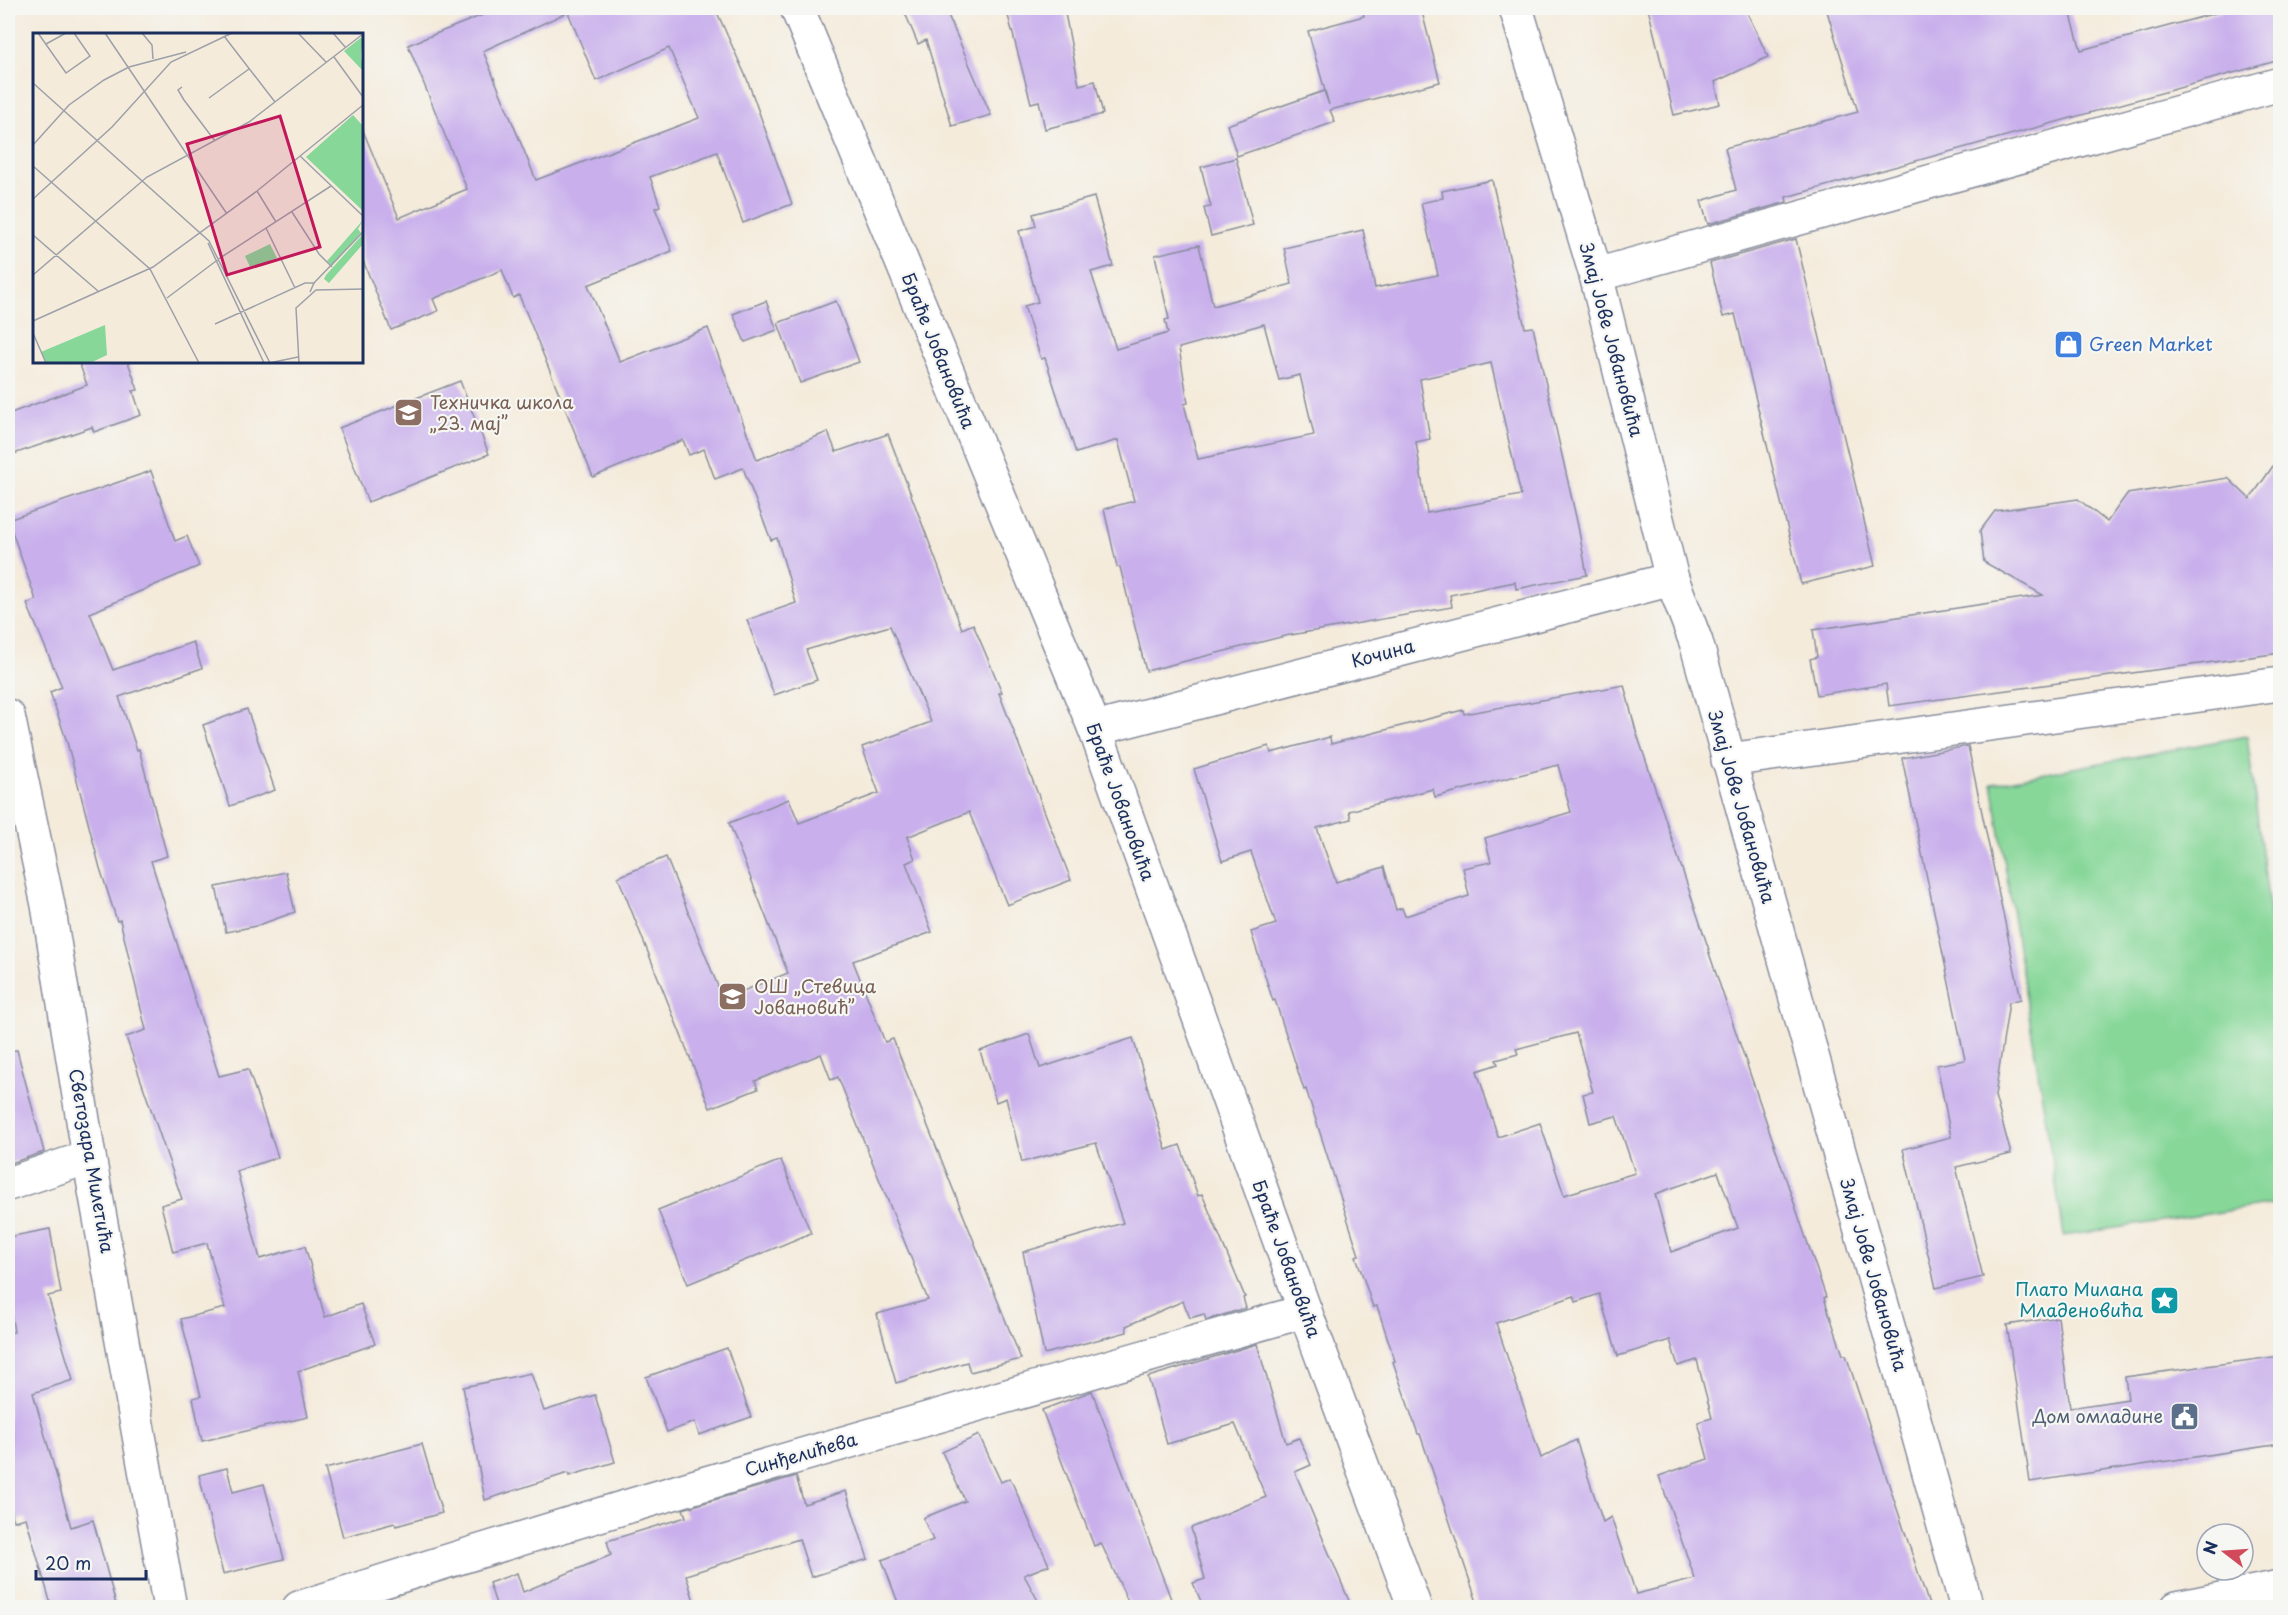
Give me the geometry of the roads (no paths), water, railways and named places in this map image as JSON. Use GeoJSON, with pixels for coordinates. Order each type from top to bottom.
{"type":"FeatureCollection","features":[{"type":"Feature","properties":{"kind":"street","name":"Браће Јовановића"},"geometry":{"type":"LineString","coordinates":[[797,8],[1095,729],[1415,1608]]}},
{"type":"Feature","properties":{"kind":"street","name":"Змај Јове Јовановића"},"geometry":{"type":"LineString","coordinates":[[1516,8],[1596,275],[1672,579],[1696,642],[1967,1608]]}},
{"type":"Feature","properties":{"kind":"street"},"geometry":{"type":"LineString","coordinates":[[1596,275],[2280,84]]}},
{"type":"Feature","properties":{"kind":"street","name":"Кочина"},"geometry":{"type":"LineString","coordinates":[[1095,729],[1672,579]]}},
{"type":"Feature","properties":{"kind":"street"},"geometry":{"type":"LineString","coordinates":[[1728,760],[2280,684]]}},
{"type":"Feature","properties":{"kind":"street","name":"Светозара Милетића"},"geometry":{"type":"LineString","coordinates":[[8,716],[48,905],[89,1157],[170,1608]]}},
{"type":"Feature","properties":{"kind":"street"},"geometry":{"type":"LineString","coordinates":[[8,1184],[89,1157]]}},
{"type":"Feature","properties":{"kind":"street","name":"Синђелићева"},"geometry":{"type":"LineString","coordinates":[[299,1608],[464,1555],[739,1473],[1305,1311]]}},
{"type":"Feature","properties":{"kind":"street"},"geometry":{"type":"LineString","coordinates":[[2176,1608],[2280,1587]]}},
{"type":"Feature","properties":{"kind":"place","name":"Green Market"},"geometry":{"type":"Point","coordinates":[2068,345]}},
{"type":"Feature","properties":{"kind":"place","name":"Техничка школа „23. мај”"},"geometry":{"type":"Point","coordinates":[409,413]}},
{"type":"Feature","properties":{"kind":"place","name":"ОШ „Стевица Јовановић”"},"geometry":{"type":"Point","coordinates":[733,997]}},
{"type":"Feature","properties":{"kind":"place","name":"Плато Милана Младеновића"},"geometry":{"type":"Point","coordinates":[2164,1300]}},
{"type":"Feature","properties":{"kind":"place","name":"Дом омладине"},"geometry":{"type":"Point","coordinates":[2184,1417]}}]}
